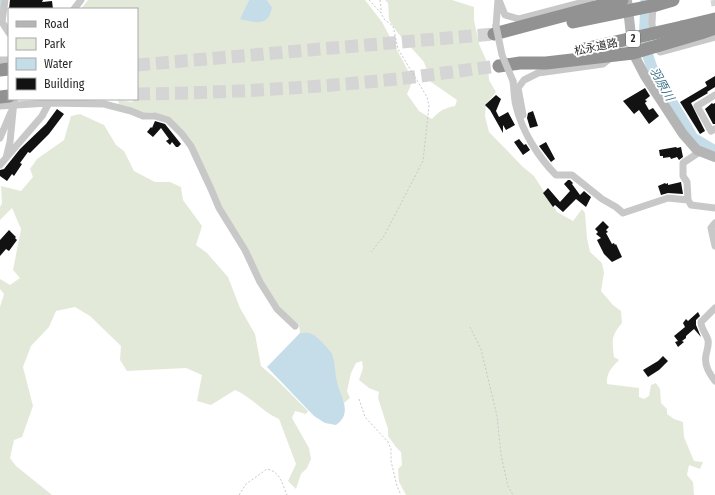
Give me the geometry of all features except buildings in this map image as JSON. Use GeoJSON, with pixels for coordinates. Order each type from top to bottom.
{"type":"FeatureCollection","features":[{"type":"Feature","properties":{"kind":"highway"},"geometry":{"type":"LineString","coordinates":[[495,30],[601,3],[622,0]]}},
{"type":"Feature","properties":{"kind":"highway"},"geometry":{"type":"LineString","coordinates":[[495,30],[573,22],[655,2],[672,0]]}},
{"type":"Feature","properties":{"kind":"highway","name":"松永道路"},"geometry":{"type":"LineString","coordinates":[[499,66],[584,49],[715,19]]}},
{"type":"Feature","properties":{"kind":"highway"},"geometry":{"type":"LineString","coordinates":[[519,63],[546,63],[633,52],[715,28]]}},
{"type":"Feature","properties":{"kind":"main road"},"geometry":{"type":"LineString","coordinates":[[627,0],[633,52],[645,76],[683,134],[698,150],[715,157]]}},
{"type":"Feature","properties":{"kind":"street"},"geometry":{"type":"LineString","coordinates":[[5,0],[1,22],[8,32]]}},
{"type":"Feature","properties":{"kind":"street"},"geometry":{"type":"LineString","coordinates":[[75,8],[81,0]]}},
{"type":"Feature","properties":{"kind":"street"},"geometry":{"type":"LineString","coordinates":[[498,0],[505,15],[519,20],[591,0]]}},
{"type":"Feature","properties":{"kind":"street"},"geometry":{"type":"LineString","coordinates":[[498,0],[495,30],[502,55],[513,81],[516,106],[522,117]]}},
{"type":"Feature","properties":{"kind":"street"},"geometry":{"type":"LineString","coordinates":[[655,2],[652,23],[654,40],[660,52],[715,37]]}},
{"type":"Feature","properties":{"kind":"street"},"geometry":{"type":"LineString","coordinates":[[609,55],[608,60],[603,64],[538,73],[524,80],[518,88],[525,131],[545,164],[556,175],[572,175],[602,199],[616,207],[623,214],[668,198],[688,200]]}},
{"type":"Feature","properties":{"kind":"street"},"geometry":{"type":"LineString","coordinates":[[715,95],[697,106],[711,131],[715,129]]}},
{"type":"Feature","properties":{"kind":"street"},"geometry":{"type":"LineString","coordinates":[[0,106],[8,100]]}},
{"type":"Feature","properties":{"kind":"street"},"geometry":{"type":"LineString","coordinates":[[0,138],[10,100]]}},
{"type":"Feature","properties":{"kind":"street"},"geometry":{"type":"LineString","coordinates":[[6,158],[10,142],[11,100]]}},
{"type":"Feature","properties":{"kind":"street"},"geometry":{"type":"LineString","coordinates":[[37,100],[104,104],[131,111],[143,116],[155,116],[168,120],[182,134],[191,146],[219,208],[245,250],[260,282],[277,309],[295,326]]}},
{"type":"Feature","properties":{"kind":"street"},"geometry":{"type":"LineString","coordinates":[[0,165],[42,116],[50,101]]}},
{"type":"Feature","properties":{"kind":"street"},"geometry":{"type":"LineString","coordinates":[[701,151],[683,164],[683,176],[688,182],[688,200],[691,205],[715,208]]}},
{"type":"Feature","properties":{"kind":"street"},"geometry":{"type":"LineString","coordinates":[[715,223],[710,228],[715,246]]}},
{"type":"Feature","properties":{"kind":"street"},"geometry":{"type":"LineString","coordinates":[[715,308],[701,322],[701,326],[708,338],[706,364],[709,373],[715,381]]}},
{"type":"Feature","properties":{"kind":"path"},"geometry":{"type":"LineString","coordinates":[[369,0],[381,13],[384,19],[393,26],[398,49],[427,98],[429,106],[423,161],[384,236],[371,252]]}},
{"type":"Feature","properties":{"kind":"path"},"geometry":{"type":"LineString","coordinates":[[380,0],[382,7],[381,13]]}},
{"type":"Feature","properties":{"kind":"path"},"geometry":{"type":"LineString","coordinates":[[470,327],[481,349],[497,416],[501,455],[506,478],[513,495]]}},
{"type":"Feature","properties":{"kind":"path"},"geometry":{"type":"LineString","coordinates":[[359,399],[365,417],[388,442],[391,449],[391,462],[397,486],[401,495]]}},
{"type":"Feature","properties":{"kind":"path"},"geometry":{"type":"LineString","coordinates":[[239,495],[246,484],[267,469],[273,470],[280,476],[287,495]]}},
{"type":"Feature","properties":{"kind":"green space"},"geometry":{"type":"Polygon","coordinates":[[[88,0],[249,0],[241,19],[272,7],[267,0],[365,0],[382,22],[413,80],[407,94],[419,111],[432,119],[442,110],[455,106],[457,100],[431,82],[424,62],[397,32],[389,20],[388,3],[385,0],[452,0],[474,7],[474,20],[479,44],[488,64],[489,80],[496,92],[486,104],[485,116],[489,132],[523,167],[534,176],[557,212],[573,221],[582,209],[585,213],[590,252],[602,263],[604,273],[601,291],[613,305],[621,311],[622,323],[613,338],[614,357],[619,360],[609,373],[607,384],[639,388],[639,397],[644,399],[649,396],[651,385],[656,383],[660,389],[661,403],[667,409],[667,414],[674,419],[683,422],[684,437],[694,461],[703,462],[700,469],[689,465],[687,475],[693,482],[694,495],[406,495],[399,482],[398,469],[402,465],[401,452],[388,436],[388,429],[378,398],[379,392],[369,388],[359,380],[363,368],[362,361],[356,363],[351,373],[347,391],[350,398],[344,403],[337,383],[312,334],[300,333],[299,325],[285,313],[272,298],[223,212],[199,162],[165,117],[152,112],[144,113],[119,105],[118,100],[133,102],[132,100],[138,100],[138,8],[82,8],[88,0]]]}},
{"type":"Feature","properties":{"kind":"green space"},"geometry":{"type":"Polygon","coordinates":[[[80,114],[104,125],[116,145],[124,151],[134,171],[155,182],[170,182],[181,187],[183,200],[202,226],[196,245],[207,253],[228,277],[240,308],[255,334],[261,366],[308,411],[306,414],[295,411],[292,418],[309,448],[311,459],[307,468],[301,474],[296,489],[288,481],[296,464],[279,419],[267,412],[247,396],[235,390],[211,405],[197,401],[202,375],[186,368],[127,371],[120,360],[121,346],[90,316],[75,307],[56,311],[49,327],[31,346],[23,367],[33,406],[22,437],[14,440],[10,458],[16,466],[52,495],[0,495],[0,307],[4,294],[0,289],[0,279],[10,285],[20,278],[13,270],[21,229],[12,208],[0,220],[0,207],[2,203],[1,186],[21,191],[33,177],[30,169],[37,159],[64,140],[71,116],[80,114]]]}},
{"type":"Feature","properties":{"kind":"water"},"geometry":{"type":"Polygon","coordinates":[[[249,0],[267,0],[272,7],[268,18],[265,21],[251,22],[240,19],[249,0]]]}},
{"type":"Feature","properties":{"kind":"water"},"geometry":{"type":"Polygon","coordinates":[[[300,333],[309,333],[314,335],[332,354],[337,382],[345,410],[341,420],[336,425],[325,423],[314,416],[267,367],[300,333]]]}},
{"type":"Feature","properties":{"kind":"waterway"},"geometry":{"type":"LineString","coordinates":[[0,11],[1,0]]}},
{"type":"Feature","properties":{"kind":"waterway","name":"羽原川"},"geometry":{"type":"LineString","coordinates":[[646,0],[644,44],[652,68],[693,138],[715,151]]}},
{"type":"Feature","properties":{"kind":"tunnel"},"geometry":{"type":"LineString","coordinates":[[714,0],[715,6]]}},
{"type":"Feature","properties":{"kind":"tunnel"},"geometry":{"type":"LineString","coordinates":[[138,65],[494,34]]}},
{"type":"Feature","properties":{"kind":"tunnel"},"geometry":{"type":"LineString","coordinates":[[138,94],[235,91],[332,85],[397,79],[499,66]]}}]}
